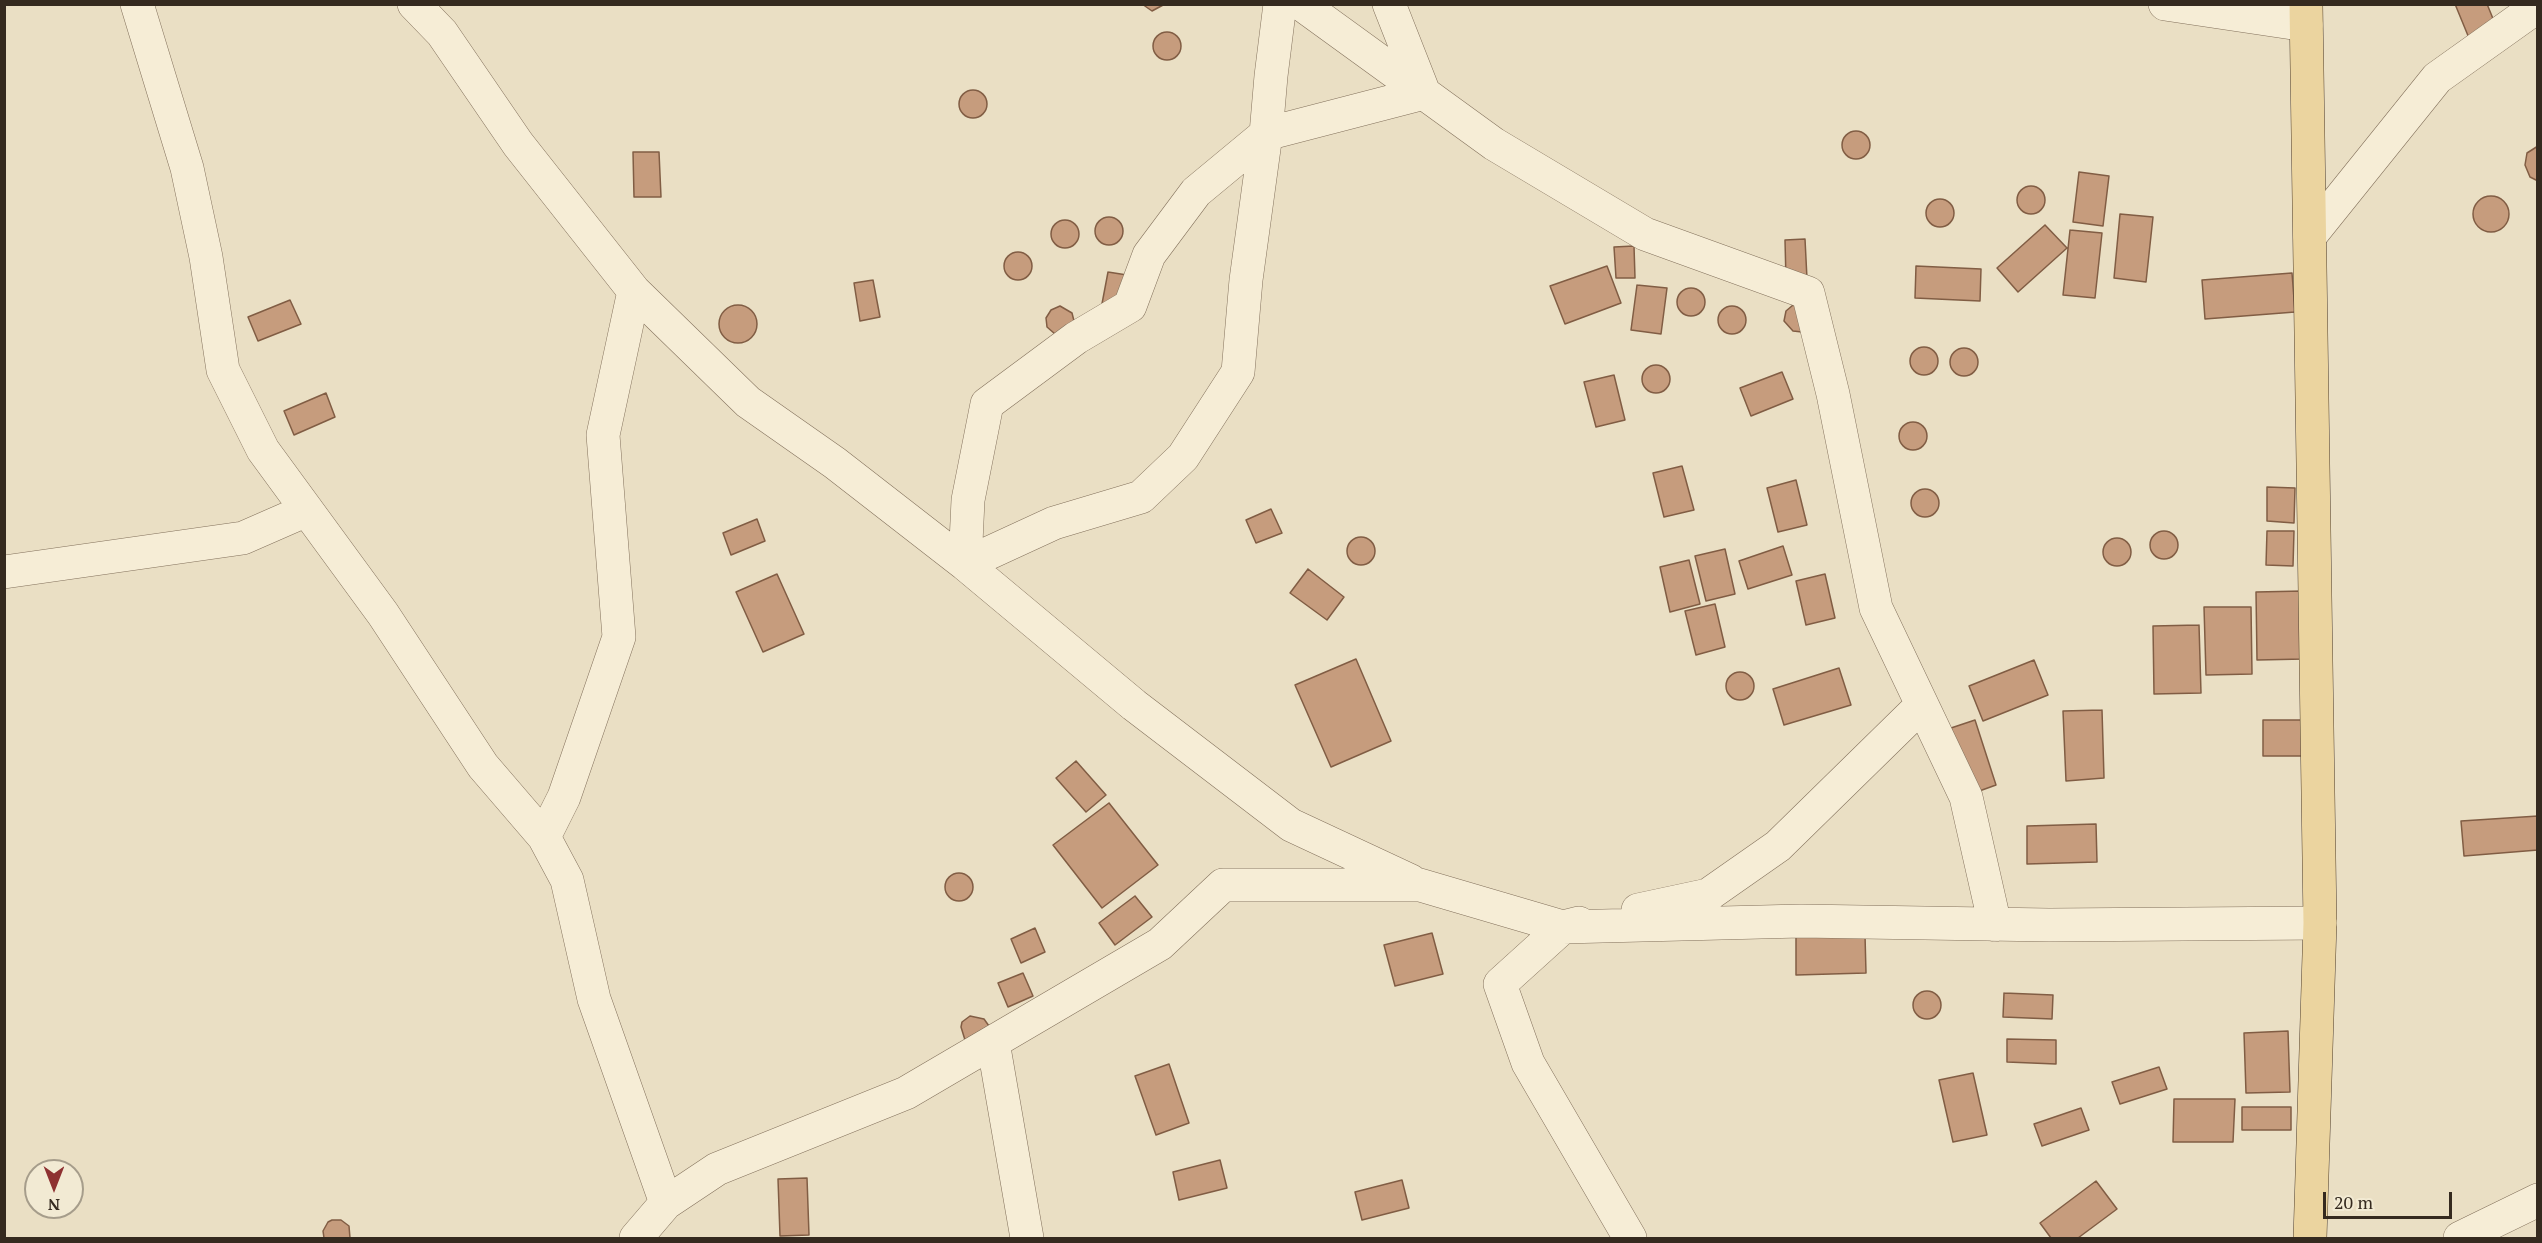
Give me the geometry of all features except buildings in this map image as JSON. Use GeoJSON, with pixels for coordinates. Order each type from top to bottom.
{"type":"FeatureCollection","features":[{"type":"Feature","properties":{"kind":"main road"},"geometry":{"type":"LineString","coordinates":[[2306,15],[2320,923],[2310,1239]]}},
{"type":"Feature","properties":{"kind":"street"},"geometry":{"type":"LineString","coordinates":[[137,4],[187,168],[207,257],[224,370],[263,450],[383,614],[483,766],[544,837],[567,880],[594,999],[666,1203]]}},
{"type":"Feature","properties":{"kind":"street"},"geometry":{"type":"LineString","coordinates":[[414,4],[442,33],[518,144],[634,291],[748,402],[835,462],[965,564],[1134,705],[1291,825],[1420,885],[1563,927],[1800,921],[1995,925],[2320,923]]}},
{"type":"Feature","properties":{"kind":"street"},"geometry":{"type":"LineString","coordinates":[[965,564],[1054,524],[1141,497],[1183,457],[1238,372],[1246,280],[1266,134],[1280,4]]}},
{"type":"Feature","properties":{"kind":"street"},"geometry":{"type":"LineString","coordinates":[[1301,4],[1494,144],[1645,234],[1808,293],[1833,394],[1876,608],[1966,797],[1995,925]]}},
{"type":"Feature","properties":{"kind":"street"},"geometry":{"type":"LineString","coordinates":[[1389,4],[1424,93]]}},
{"type":"Feature","properties":{"kind":"street"},"geometry":{"type":"LineString","coordinates":[[2165,4],[2306,15]]}},
{"type":"Feature","properties":{"kind":"street"},"geometry":{"type":"LineString","coordinates":[[2310,236],[2437,78],[2538,6]]}},
{"type":"Feature","properties":{"kind":"street"},"geometry":{"type":"LineString","coordinates":[[965,564],[968,501],[987,405],[1076,338],[1130,306],[1149,255],[1196,192],[1266,134],[1424,93]]}},
{"type":"Feature","properties":{"kind":"street"},"geometry":{"type":"LineString","coordinates":[[544,837],[564,797],[619,637],[603,435],[634,291]]}},
{"type":"Feature","properties":{"kind":"street"},"geometry":{"type":"LineString","coordinates":[[4,572],[243,538],[307,510]]}},
{"type":"Feature","properties":{"kind":"street"},"geometry":{"type":"LineString","coordinates":[[1630,1239],[1528,1063],[1500,984],[1563,927],[1708,895],[1778,846],[1922,705]]}},
{"type":"Feature","properties":{"kind":"street"},"geometry":{"type":"LineString","coordinates":[[636,1239],[666,1203],[717,1169],[906,1093],[1160,944],[1223,885],[1420,885]]}},
{"type":"Feature","properties":{"kind":"street"},"geometry":{"type":"LineString","coordinates":[[993,1042],[1027,1239]]}},
{"type":"Feature","properties":{"kind":"street"},"geometry":{"type":"LineString","coordinates":[[2460,1239],[2538,1200]]}}]}
